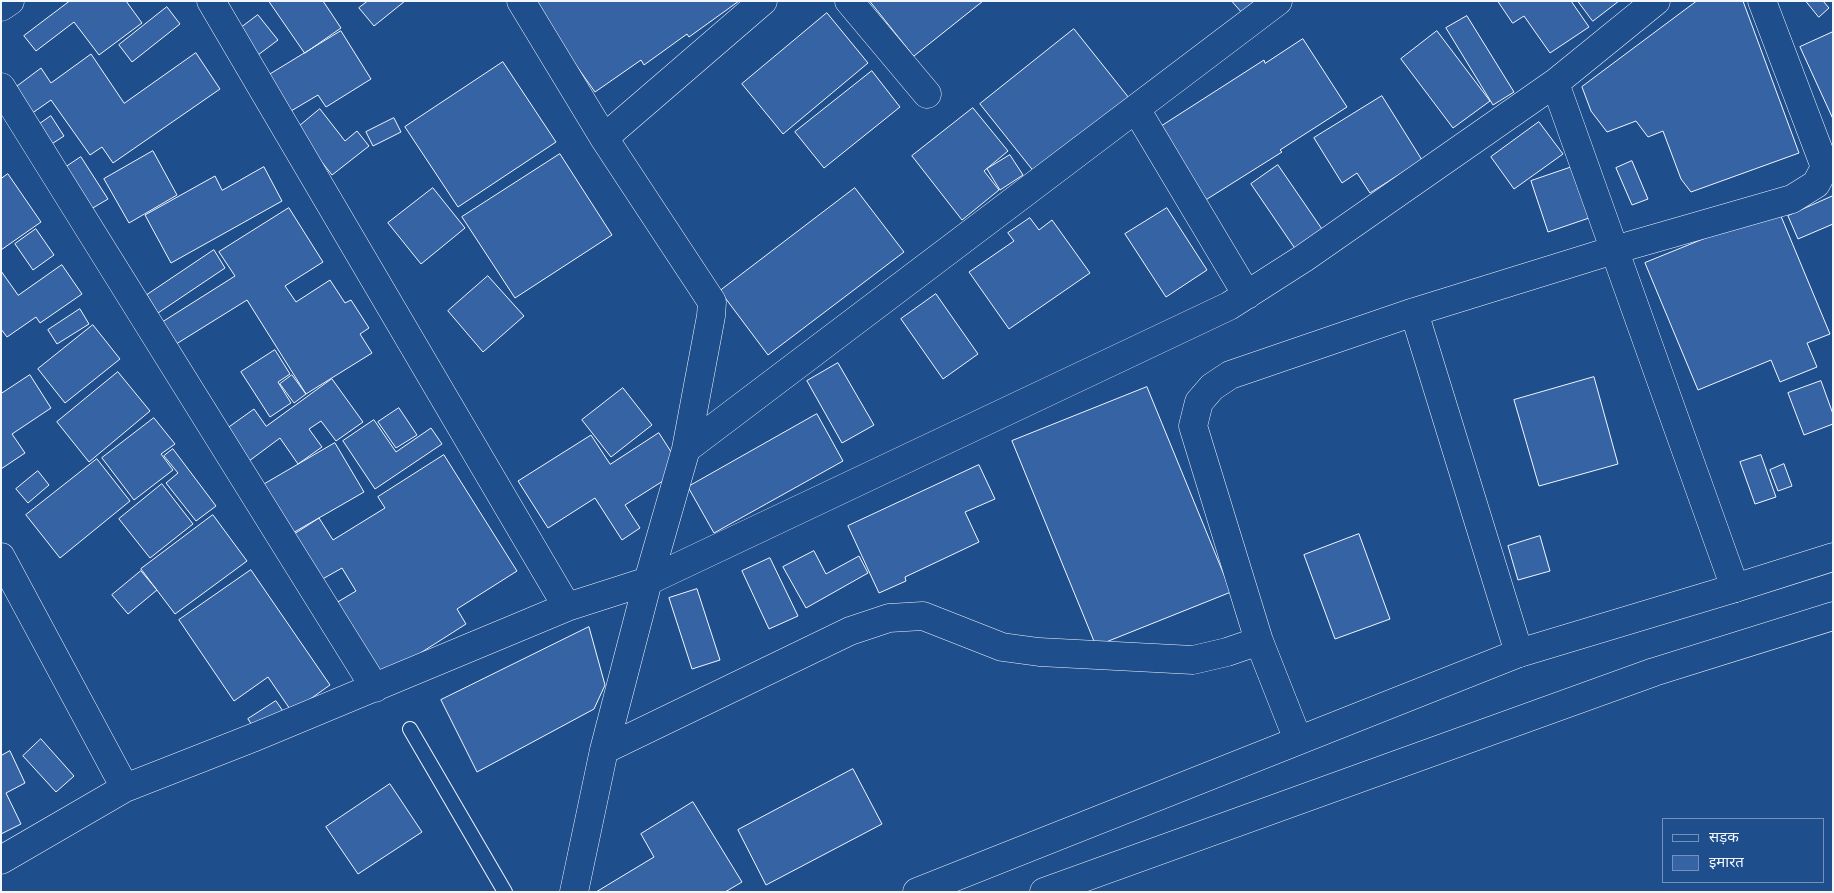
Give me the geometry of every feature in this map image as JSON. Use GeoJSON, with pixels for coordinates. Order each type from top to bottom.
{"type":"FeatureCollection","features":[{"type":"Feature","properties":{"kind":"street"},"geometry":{"type":"LineString","coordinates":[[1,7],[10,1]]}},
{"type":"Feature","properties":{"kind":"street"},"geometry":{"type":"LineString","coordinates":[[211,1],[567,606]]}},
{"type":"Feature","properties":{"kind":"street"},"geometry":{"type":"LineString","coordinates":[[521,1],[604,138],[712,302],[686,449],[648,582],[604,750],[574,892]]}},
{"type":"Feature","properties":{"kind":"street"},"geometry":{"type":"LineString","coordinates":[[604,138],[763,1]]}},
{"type":"Feature","properties":{"kind":"street"},"geometry":{"type":"LineString","coordinates":[[849,1],[927,94]]}},
{"type":"Feature","properties":{"kind":"street"},"geometry":{"type":"LineString","coordinates":[[686,449],[1278,1]]}},
{"type":"Feature","properties":{"kind":"street"},"geometry":{"type":"LineString","coordinates":[[1,860],[125,788],[375,688],[567,606],[648,582],[1220,310],[1304,258],[1555,83],[1656,1]]}},
{"type":"Feature","properties":{"kind":"street"},"geometry":{"type":"LineString","coordinates":[[1298,740],[1259,641],[1193,426],[1199,402],[1212,387],[1230,375],[1414,312],[1614,250],[1792,199],[1816,184],[1829,166],[1762,1]]}},
{"type":"Feature","properties":{"kind":"street"},"geometry":{"type":"LineString","coordinates":[[1555,83],[1735,588]]}},
{"type":"Feature","properties":{"kind":"street"},"geometry":{"type":"LineString","coordinates":[[1,87],[375,688]]}},
{"type":"Feature","properties":{"kind":"street"},"geometry":{"type":"LineString","coordinates":[[1136,109],[1247,295]]}},
{"type":"Feature","properties":{"kind":"street"},"geometry":{"type":"LineString","coordinates":[[1414,312],[1519,653]]}},
{"type":"Feature","properties":{"kind":"street"},"geometry":{"type":"LineString","coordinates":[[917,892],[1519,653],[1833,557]]}},
{"type":"Feature","properties":{"kind":"street"},"geometry":{"type":"LineString","coordinates":[[1,558],[125,788]]}},
{"type":"Feature","properties":{"kind":"street"},"geometry":{"type":"LineString","coordinates":[[604,750],[850,631],[890,618],[924,616],[1002,647],[1039,652],[1193,660],[1227,652],[1259,641]]}},
{"type":"Feature","properties":{"kind":"street"},"geometry":{"type":"LineString","coordinates":[[1044,892],[1654,672],[1833,616]]}},
{"type":"Feature","properties":{"kind":"lane"},"geometry":{"type":"LineString","coordinates":[[410,729],[505,892]]}},
{"type":"Feature","properties":{"kind":"building"},"geometry":{"type":"Polygon","coordinates":[[[70,1],[126,1],[142,23],[99,55],[74,22],[36,51],[24,36],[70,1]]]}},
{"type":"Feature","properties":{"kind":"building"},"geometry":{"type":"Polygon","coordinates":[[[269,1],[323,1],[341,28],[305,53],[269,1]]]}},
{"type":"Feature","properties":{"kind":"building"},"geometry":{"type":"Polygon","coordinates":[[[368,1],[405,1],[374,26],[359,8],[368,1]]]}},
{"type":"Feature","properties":{"kind":"building"},"geometry":{"type":"Polygon","coordinates":[[[534,1],[739,1],[689,37],[687,34],[644,65],[641,60],[595,92],[549,27],[534,1]]]}},
{"type":"Feature","properties":{"kind":"building"},"geometry":{"type":"Polygon","coordinates":[[[870,1],[983,1],[914,56],[870,1]]]}},
{"type":"Feature","properties":{"kind":"building"},"geometry":{"type":"Polygon","coordinates":[[[1232,1],[1266,1],[1247,18],[1232,1]]]}},
{"type":"Feature","properties":{"kind":"building"},"geometry":{"type":"Polygon","coordinates":[[[1498,1],[1571,1],[1589,27],[1550,53],[1524,16],[1513,23],[1498,1]]]}},
{"type":"Feature","properties":{"kind":"building"},"geometry":{"type":"Polygon","coordinates":[[[1578,1],[1619,1],[1593,21],[1578,1]]]}},
{"type":"Feature","properties":{"kind":"building"},"geometry":{"type":"Polygon","coordinates":[[[1697,1],[1743,1],[1799,153],[1691,192],[1681,179],[1663,131],[1648,137],[1636,121],[1607,132],[1591,111],[1582,87],[1697,1]]]}},
{"type":"Feature","properties":{"kind":"building"},"geometry":{"type":"Polygon","coordinates":[[[1806,1],[1823,1],[1829,8],[1819,17],[1806,1]]]}},
{"type":"Feature","properties":{"kind":"building"},"geometry":{"type":"Polygon","coordinates":[[[167,7],[180,24],[132,62],[119,45],[167,7]]]}},
{"type":"Feature","properties":{"kind":"building"},"geometry":{"type":"Polygon","coordinates":[[[827,13],[868,63],[783,134],[742,84],[827,13]]]}},
{"type":"Feature","properties":{"kind":"building"},"geometry":{"type":"Polygon","coordinates":[[[258,15],[278,40],[258,55],[238,30],[258,15]]]}},
{"type":"Feature","properties":{"kind":"building"},"geometry":{"type":"Polygon","coordinates":[[[1467,16],[1514,92],[1493,105],[1446,28],[1467,16]]]}},
{"type":"Feature","properties":{"kind":"building"},"geometry":{"type":"Polygon","coordinates":[[[1074,29],[1129,98],[1035,173],[980,104],[1074,29]]]}},
{"type":"Feature","properties":{"kind":"building"},"geometry":{"type":"Polygon","coordinates":[[[341,31],[371,79],[326,107],[318,95],[291,111],[269,75],[341,31]]]}},
{"type":"Feature","properties":{"kind":"building"},"geometry":{"type":"Polygon","coordinates":[[[1437,31],[1490,101],[1453,128],[1401,59],[1437,31]]]}},
{"type":"Feature","properties":{"kind":"building"},"geometry":{"type":"Polygon","coordinates":[[[1833,32],[1833,119],[1800,47],[1833,32]]]}},
{"type":"Feature","properties":{"kind":"building"},"geometry":{"type":"Polygon","coordinates":[[[1303,39],[1347,107],[1280,150],[1282,152],[1204,201],[1158,128],[1264,60],[1265,63],[1303,39]]]}},
{"type":"Feature","properties":{"kind":"building"},"geometry":{"type":"Polygon","coordinates":[[[196,53],[220,89],[113,163],[102,147],[90,155],[51,100],[31,114],[13,89],[41,68],[51,83],[91,54],[124,103],[196,53]]]}},
{"type":"Feature","properties":{"kind":"building"},"geometry":{"type":"Polygon","coordinates":[[[503,62],[556,142],[458,207],[405,127],[503,62]]]}},
{"type":"Feature","properties":{"kind":"building"},"geometry":{"type":"Polygon","coordinates":[[[872,71],[900,107],[824,168],[795,132],[872,71]]]}},
{"type":"Feature","properties":{"kind":"building"},"geometry":{"type":"Polygon","coordinates":[[[1382,96],[1422,160],[1370,193],[1357,173],[1342,183],[1314,138],[1382,96]]]}},
{"type":"Feature","properties":{"kind":"building"},"geometry":{"type":"Polygon","coordinates":[[[973,108],[1008,151],[984,171],[999,190],[962,220],[912,156],[973,108]]]}},
{"type":"Feature","properties":{"kind":"building"},"geometry":{"type":"Polygon","coordinates":[[[320,109],[345,141],[357,131],[369,146],[332,175],[296,129],[320,109]]]}},
{"type":"Feature","properties":{"kind":"building"},"geometry":{"type":"Polygon","coordinates":[[[51,116],[64,136],[47,147],[34,128],[51,116]]]}},
{"type":"Feature","properties":{"kind":"building"},"geometry":{"type":"Polygon","coordinates":[[[394,118],[401,132],[373,146],[366,132],[394,118]]]}},
{"type":"Feature","properties":{"kind":"building"},"geometry":{"type":"Polygon","coordinates":[[[1539,122],[1563,154],[1514,189],[1491,157],[1539,122]]]}},
{"type":"Feature","properties":{"kind":"building"},"geometry":{"type":"Polygon","coordinates":[[[153,151],[177,195],[129,223],[104,179],[153,151]]]}},
{"type":"Feature","properties":{"kind":"building"},"geometry":{"type":"Polygon","coordinates":[[[560,154],[612,235],[515,298],[462,217],[560,154]]]}},
{"type":"Feature","properties":{"kind":"building"},"geometry":{"type":"Polygon","coordinates":[[[1010,155],[1023,175],[1000,190],[987,169],[1010,155]]]}},
{"type":"Feature","properties":{"kind":"building"},"geometry":{"type":"Polygon","coordinates":[[[81,157],[108,199],[86,212],[60,171],[81,157]]]}},
{"type":"Feature","properties":{"kind":"building"},"geometry":{"type":"Polygon","coordinates":[[[1632,161],[1648,199],[1632,205],[1616,168],[1632,161]]]}},
{"type":"Feature","properties":{"kind":"building"},"geometry":{"type":"Polygon","coordinates":[[[1278,165],[1324,232],[1296,250],[1251,184],[1278,165]]]}},
{"type":"Feature","properties":{"kind":"building"},"geometry":{"type":"Polygon","coordinates":[[[264,167],[282,201],[171,263],[145,215],[215,176],[222,190],[264,167]]]}},
{"type":"Feature","properties":{"kind":"building"},"geometry":{"type":"Polygon","coordinates":[[[1572,167],[1589,218],[1548,232],[1531,181],[1572,167]]]}},
{"type":"Feature","properties":{"kind":"building"},"geometry":{"type":"Polygon","coordinates":[[[8,174],[41,222],[1,250],[1,179],[8,174]]]}},
{"type":"Feature","properties":{"kind":"building"},"geometry":{"type":"Polygon","coordinates":[[[433,188],[465,228],[421,264],[388,223],[433,188]]]}},
{"type":"Feature","properties":{"kind":"building"},"geometry":{"type":"Polygon","coordinates":[[[855,188],[904,252],[768,355],[720,291],[855,188]]]}},
{"type":"Feature","properties":{"kind":"building"},"geometry":{"type":"Polygon","coordinates":[[[1833,196],[1833,224],[1798,239],[1788,216],[1833,196]]]}},
{"type":"Feature","properties":{"kind":"building"},"geometry":{"type":"Polygon","coordinates":[[[289,208],[323,262],[285,286],[296,302],[330,280],[345,303],[351,300],[369,328],[360,334],[372,353],[306,394],[247,300],[173,346],[159,324],[235,276],[219,252],[289,208]]]}},
{"type":"Feature","properties":{"kind":"building"},"geometry":{"type":"Polygon","coordinates":[[[1167,208],[1207,270],[1166,297],[1125,234],[1167,208]]]}},
{"type":"Feature","properties":{"kind":"building"},"geometry":{"type":"Polygon","coordinates":[[[1778,209],[1830,334],[1807,343],[1817,367],[1780,382],[1771,360],[1698,390],[1645,263],[1778,209]]]}},
{"type":"Feature","properties":{"kind":"building"},"geometry":{"type":"Polygon","coordinates":[[[1030,218],[1039,230],[1052,220],[1090,273],[1009,329],[969,272],[1014,241],[1008,233],[1030,218]]]}},
{"type":"Feature","properties":{"kind":"building"},"geometry":{"type":"Polygon","coordinates":[[[36,229],[54,255],[33,270],[15,244],[36,229]]]}},
{"type":"Feature","properties":{"kind":"building"},"geometry":{"type":"Polygon","coordinates":[[[214,250],[225,268],[158,313],[147,295],[214,250]]]}},
{"type":"Feature","properties":{"kind":"building"},"geometry":{"type":"Polygon","coordinates":[[[62,265],[82,294],[40,323],[36,317],[7,337],[1,329],[1,271],[18,295],[62,265]]]}},
{"type":"Feature","properties":{"kind":"building"},"geometry":{"type":"Polygon","coordinates":[[[488,276],[524,316],[483,352],[448,311],[488,276]]]}},
{"type":"Feature","properties":{"kind":"building"},"geometry":{"type":"Polygon","coordinates":[[[936,294],[978,354],[943,379],[901,319],[936,294]]]}},
{"type":"Feature","properties":{"kind":"building"},"geometry":{"type":"Polygon","coordinates":[[[80,309],[89,324],[57,344],[48,330],[80,309]]]}},
{"type":"Feature","properties":{"kind":"building"},"geometry":{"type":"Polygon","coordinates":[[[93,325],[120,359],[65,403],[38,369],[93,325]]]}},
{"type":"Feature","properties":{"kind":"building"},"geometry":{"type":"Polygon","coordinates":[[[275,350],[290,374],[278,382],[291,403],[270,417],[241,372],[275,350]]]}},
{"type":"Feature","properties":{"kind":"building"},"geometry":{"type":"Polygon","coordinates":[[[838,363],[874,425],[842,443],[807,381],[838,363]]]}},
{"type":"Feature","properties":{"kind":"building"},"geometry":{"type":"Polygon","coordinates":[[[118,372],[150,411],[89,462],[57,422],[118,372]]]}},
{"type":"Feature","properties":{"kind":"building"},"geometry":{"type":"Polygon","coordinates":[[[30,375],[51,408],[12,434],[25,453],[1,469],[1,394],[30,375]]]}},
{"type":"Feature","properties":{"kind":"building"},"geometry":{"type":"Polygon","coordinates":[[[292,375],[306,394],[294,403],[280,384],[292,375]]]}},
{"type":"Feature","properties":{"kind":"building"},"geometry":{"type":"Polygon","coordinates":[[[1594,377],[1618,464],[1539,486],[1514,400],[1594,377]]]}},
{"type":"Feature","properties":{"kind":"building"},"geometry":{"type":"Polygon","coordinates":[[[332,379],[363,422],[336,441],[321,421],[309,429],[322,447],[298,464],[280,438],[249,461],[226,429],[254,409],[266,426],[332,379]]]}},
{"type":"Feature","properties":{"kind":"building"},"geometry":{"type":"Polygon","coordinates":[[[1821,381],[1833,414],[1833,424],[1804,435],[1788,393],[1821,381]]]}},
{"type":"Feature","properties":{"kind":"building"},"geometry":{"type":"Polygon","coordinates":[[[1147,387],[1231,592],[1096,646],[1012,441],[1147,387]]]}},
{"type":"Feature","properties":{"kind":"building"},"geometry":{"type":"Polygon","coordinates":[[[623,388],[652,425],[611,457],[582,420],[623,388]]]}},
{"type":"Feature","properties":{"kind":"building"},"geometry":{"type":"Polygon","coordinates":[[[399,408],[417,435],[396,448],[378,422],[399,408]]]}},
{"type":"Feature","properties":{"kind":"building"},"geometry":{"type":"Polygon","coordinates":[[[817,414],[843,461],[714,533],[688,487],[817,414]]]}},
{"type":"Feature","properties":{"kind":"building"},"geometry":{"type":"Polygon","coordinates":[[[154,418],[175,444],[161,454],[173,470],[134,500],[102,458],[154,418]]]}},
{"type":"Feature","properties":{"kind":"building"},"geometry":{"type":"Polygon","coordinates":[[[374,420],[396,452],[431,428],[442,444],[375,489],[343,441],[374,420]]]}},
{"type":"Feature","properties":{"kind":"building"},"geometry":{"type":"Polygon","coordinates":[[[659,433],[682,469],[625,505],[640,528],[622,540],[595,498],[548,528],[518,481],[591,435],[610,464],[659,433]]]}},
{"type":"Feature","properties":{"kind":"building"},"geometry":{"type":"Polygon","coordinates":[[[335,443],[364,492],[291,534],[263,485],[335,443]]]}},
{"type":"Feature","properties":{"kind":"building"},"geometry":{"type":"Polygon","coordinates":[[[173,449],[216,506],[196,521],[166,483],[178,473],[164,456],[173,449]]]}},
{"type":"Feature","properties":{"kind":"building"},"geometry":{"type":"Polygon","coordinates":[[[444,455],[517,571],[457,609],[466,624],[378,680],[331,606],[356,591],[342,568],[319,581],[291,536],[319,518],[333,540],[385,508],[378,497],[444,455]]]}},
{"type":"Feature","properties":{"kind":"building"},"geometry":{"type":"Polygon","coordinates":[[[1761,455],[1776,497],[1755,504],[1740,462],[1761,455]]]}},
{"type":"Feature","properties":{"kind":"building"},"geometry":{"type":"Polygon","coordinates":[[[97,459],[130,501],[60,558],[26,515],[97,459]]]}},
{"type":"Feature","properties":{"kind":"building"},"geometry":{"type":"Polygon","coordinates":[[[1784,464],[1792,486],[1778,491],[1770,470],[1784,464]]]}},
{"type":"Feature","properties":{"kind":"building"},"geometry":{"type":"Polygon","coordinates":[[[979,465],[995,499],[965,512],[979,542],[905,577],[906,581],[879,593],[848,526],[979,465]]]}},
{"type":"Feature","properties":{"kind":"building"},"geometry":{"type":"Polygon","coordinates":[[[38,471],[49,485],[28,503],[16,489],[38,471]]]}},
{"type":"Feature","properties":{"kind":"building"},"geometry":{"type":"Polygon","coordinates":[[[162,484],[193,524],[150,558],[119,519],[162,484]]]}},
{"type":"Feature","properties":{"kind":"building"},"geometry":{"type":"Polygon","coordinates":[[[213,515],[247,561],[175,614],[141,569],[213,515]]]}},
{"type":"Feature","properties":{"kind":"building"},"geometry":{"type":"Polygon","coordinates":[[[1359,534],[1390,619],[1335,639],[1304,555],[1359,534]]]}},
{"type":"Feature","properties":{"kind":"building"},"geometry":{"type":"Polygon","coordinates":[[[1540,536],[1550,571],[1518,580],[1508,546],[1540,536]]]}},
{"type":"Feature","properties":{"kind":"building"},"geometry":{"type":"Polygon","coordinates":[[[814,551],[826,574],[859,556],[868,573],[806,608],[783,567],[814,551]]]}},
{"type":"Feature","properties":{"kind":"building"},"geometry":{"type":"Polygon","coordinates":[[[770,558],[798,616],[769,629],[742,571],[770,558]]]}},
{"type":"Feature","properties":{"kind":"building"},"geometry":{"type":"Polygon","coordinates":[[[251,570],[330,685],[292,712],[268,677],[234,701],[179,620],[251,570]]]}},
{"type":"Feature","properties":{"kind":"building"},"geometry":{"type":"Polygon","coordinates":[[[141,571],[157,590],[128,614],[112,595],[141,571]]]}},
{"type":"Feature","properties":{"kind":"building"},"geometry":{"type":"Polygon","coordinates":[[[697,589],[720,660],[692,669],[669,598],[697,589]]]}},
{"type":"Feature","properties":{"kind":"building"},"geometry":{"type":"Polygon","coordinates":[[[589,627],[605,685],[594,709],[477,772],[441,700],[589,627]]]}},
{"type":"Feature","properties":{"kind":"building"},"geometry":{"type":"Polygon","coordinates":[[[276,701],[285,714],[257,733],[248,719],[276,701]]]}},
{"type":"Feature","properties":{"kind":"building"},"geometry":{"type":"Polygon","coordinates":[[[41,739],[74,776],[56,792],[23,756],[41,739]]]}},
{"type":"Feature","properties":{"kind":"building"},"geometry":{"type":"Polygon","coordinates":[[[10,751],[25,783],[6,793],[21,824],[1,834],[1,756],[10,751]]]}},
{"type":"Feature","properties":{"kind":"building"},"geometry":{"type":"Polygon","coordinates":[[[853,769],[882,824],[766,885],[738,830],[853,769]]]}},
{"type":"Feature","properties":{"kind":"building"},"geometry":{"type":"Polygon","coordinates":[[[390,784],[422,832],[358,874],[326,827],[390,784]]]}},
{"type":"Feature","properties":{"kind":"building"},"geometry":{"type":"Polygon","coordinates":[[[693,802],[742,882],[725,892],[596,892],[654,857],[641,834],[693,802]]]}}]}
